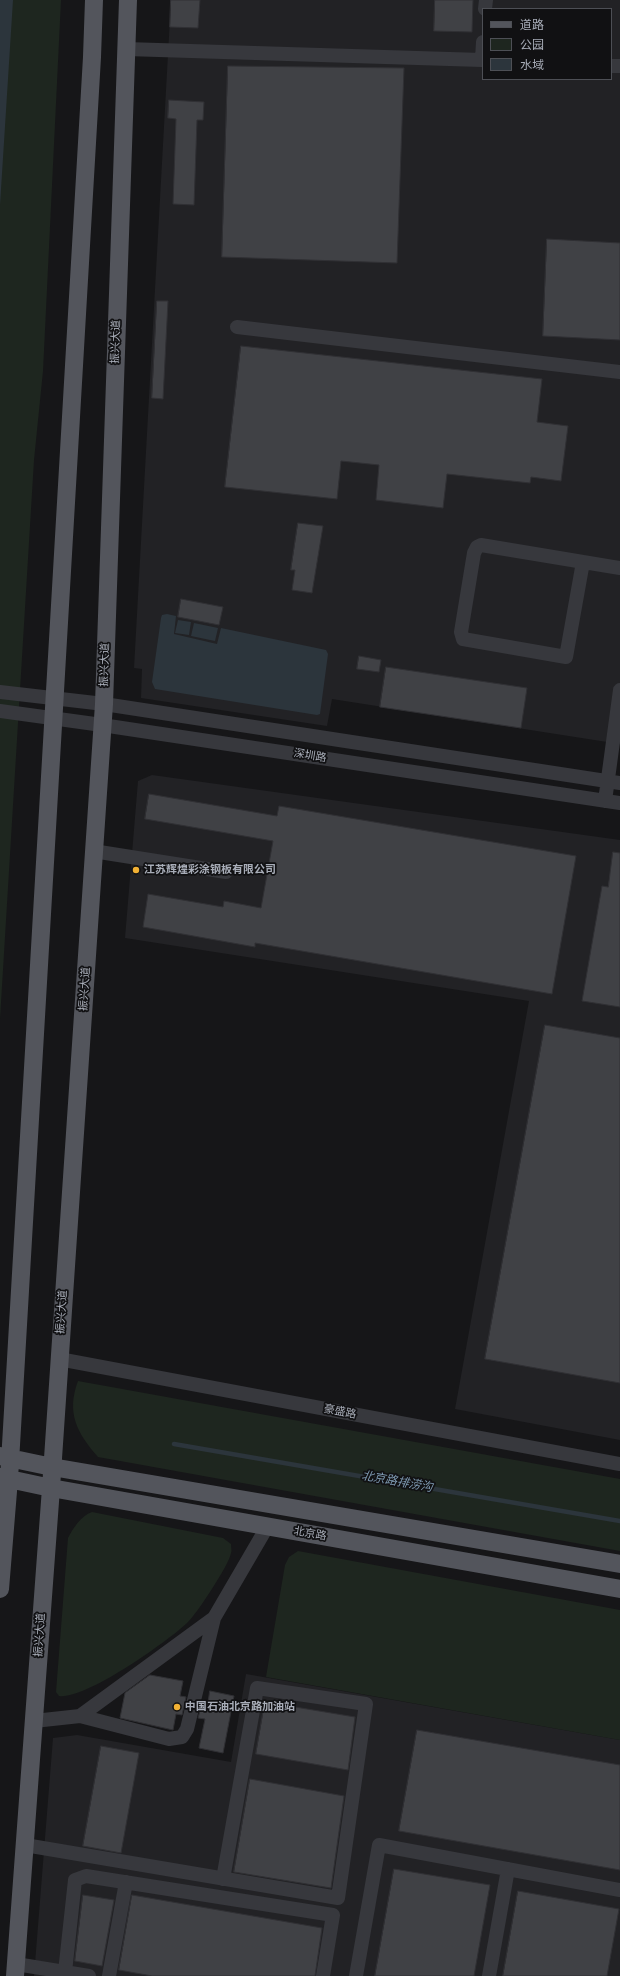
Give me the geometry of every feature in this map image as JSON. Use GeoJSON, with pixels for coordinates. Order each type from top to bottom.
{"type":"FeatureCollection","features":[{"type":"Feature","properties":{"kind":"main road"},"geometry":{"type":"LineString","coordinates":[[0,1589],[5,1457],[54,698],[92,57],[94,0]]}},
{"type":"Feature","properties":{"kind":"main road","name":"振兴大道"},"geometry":{"type":"LineString","coordinates":[[16,1970],[51,1488],[104,704],[128,0]]}},
{"type":"Feature","properties":{"kind":"main road","name":"北京路"},"geometry":{"type":"LineString","coordinates":[[5,1457],[52,1467],[620,1564]]}},
{"type":"Feature","properties":{"kind":"main road","name":"北京路"},"geometry":{"type":"LineString","coordinates":[[4,1478],[51,1488],[267,1527],[620,1589]]}},
{"type":"Feature","properties":{"kind":"street"},"geometry":{"type":"LineString","coordinates":[[126,49],[482,60]]}},
{"type":"Feature","properties":{"kind":"street"},"geometry":{"type":"LineString","coordinates":[[237,327],[620,372]]}},
{"type":"Feature","properties":{"kind":"street"},"geometry":{"type":"LineString","coordinates":[[583,562],[566,657],[463,638],[461,632],[474,553],[481,545],[620,568]]}},
{"type":"Feature","properties":{"kind":"street"},"geometry":{"type":"LineString","coordinates":[[604,801],[614,782],[620,690]]}},
{"type":"Feature","properties":{"kind":"street","name":"深圳路"},"geometry":{"type":"LineString","coordinates":[[5,693],[104,704],[614,782]]}},
{"type":"Feature","properties":{"kind":"street","name":"深圳路"},"geometry":{"type":"LineString","coordinates":[[4,712],[102,725],[620,803]]}},
{"type":"Feature","properties":{"kind":"street"},"geometry":{"type":"LineString","coordinates":[[93,851],[226,872]]}},
{"type":"Feature","properties":{"kind":"street","name":"豪盛路"},"geometry":{"type":"LineString","coordinates":[[59,1359],[620,1464]]}},
{"type":"Feature","properties":{"kind":"street"},"geometry":{"type":"LineString","coordinates":[[34,1721],[80,1716],[169,1739],[182,1737],[187,1729],[214,1618],[267,1527]]}},
{"type":"Feature","properties":{"kind":"street"},"geometry":{"type":"LineString","coordinates":[[80,1716],[214,1618]]}},
{"type":"Feature","properties":{"kind":"street"},"geometry":{"type":"LineString","coordinates":[[25,1845],[223,1879],[338,1898],[366,1704],[257,1688],[223,1879]]}},
{"type":"Feature","properties":{"kind":"street"},"geometry":{"type":"LineString","coordinates":[[356,1976],[379,1846],[620,1890]]}},
{"type":"Feature","properties":{"kind":"street"},"geometry":{"type":"LineString","coordinates":[[489,1976],[508,1869]]}},
{"type":"Feature","properties":{"kind":"street"},"geometry":{"type":"LineString","coordinates":[[65,1972],[75,1880],[86,1876],[333,1915],[323,1976]]}},
{"type":"Feature","properties":{"kind":"street"},"geometry":{"type":"LineString","coordinates":[[109,1976],[126,1882]]}},
{"type":"Feature","properties":{"kind":"street"},"geometry":{"type":"LineString","coordinates":[[16,1970],[65,1972],[89,1976]]}},
{"type":"Feature","properties":{"kind":"shaded area"},"geometry":{"type":"Polygon","coordinates":[[[171,0],[620,0],[620,744],[332,699],[327,726],[141,698],[142,669],[134,668],[171,0]]]}},
{"type":"Feature","properties":{"kind":"shaded area"},"geometry":{"type":"Polygon","coordinates":[[[152,775],[620,840],[620,1440],[455,1409],[529,1001],[125,938],[138,781],[152,775]]]}},
{"type":"Feature","properties":{"kind":"shaded area"},"geometry":{"type":"Polygon","coordinates":[[[246,1674],[620,1740],[620,1976],[34,1976],[53,1738],[77,1735],[231,1762],[246,1674]]]}},
{"type":"Feature","properties":{"kind":"green space"},"geometry":{"type":"Polygon","coordinates":[[[0,0],[61,0],[43,371],[34,460],[0,1019],[0,0]]]}},
{"type":"Feature","properties":{"kind":"green space"},"geometry":{"type":"Polygon","coordinates":[[[78,1381],[620,1479],[620,1551],[98,1457],[84,1440],[76,1422],[73,1403],[78,1381]]]}},
{"type":"Feature","properties":{"kind":"green space"},"geometry":{"type":"Polygon","coordinates":[[[92,1512],[223,1538],[231,1544],[231,1552],[225,1568],[219,1578],[191,1618],[177,1632],[145,1656],[106,1680],[71,1695],[59,1696],[56,1692],[68,1538],[81,1519],[92,1512]]]}},
{"type":"Feature","properties":{"kind":"green space"},"geometry":{"type":"Polygon","coordinates":[[[298,1551],[620,1610],[620,1740],[266,1677],[285,1565],[289,1557],[298,1551]]]}},
{"type":"Feature","properties":{"kind":"water"},"geometry":{"type":"Polygon","coordinates":[[[0,0],[13,0],[0,205],[0,0]]]}},
{"type":"Feature","properties":{"kind":"water"},"geometry":{"type":"Polygon","coordinates":[[[167,614],[176,616],[174,634],[217,644],[221,628],[326,650],[328,654],[320,714],[317,715],[155,689],[152,682],[161,618],[162,615],[167,614]]]}},
{"type":"Feature","properties":{"kind":"water"},"geometry":{"type":"Polygon","coordinates":[[[178,620],[191,622],[189,635],[175,633],[178,620]]]}},
{"type":"Feature","properties":{"kind":"water"},"geometry":{"type":"Polygon","coordinates":[[[194,623],[218,628],[215,641],[191,636],[194,623]]]}},
{"type":"Feature","properties":{"kind":"building"},"geometry":{"type":"Polygon","coordinates":[[[171,0],[200,0],[198,28],[170,27],[171,0]]]}},
{"type":"Feature","properties":{"kind":"building"},"geometry":{"type":"Polygon","coordinates":[[[435,0],[473,0],[472,32],[434,31],[435,0]]]}},
{"type":"Feature","properties":{"kind":"building"},"geometry":{"type":"Polygon","coordinates":[[[228,66],[404,68],[397,263],[222,257],[228,66]]]}},
{"type":"Feature","properties":{"kind":"building"},"geometry":{"type":"Polygon","coordinates":[[[169,100],[204,102],[203,120],[197,120],[194,205],[173,204],[176,119],[168,118],[169,100]]]}},
{"type":"Feature","properties":{"kind":"building"},"geometry":{"type":"Polygon","coordinates":[[[547,239],[620,243],[620,340],[543,336],[547,239]]]}},
{"type":"Feature","properties":{"kind":"building"},"geometry":{"type":"Polygon","coordinates":[[[157,301],[168,301],[163,399],[152,398],[157,301]]]}},
{"type":"Feature","properties":{"kind":"building"},"geometry":{"type":"Polygon","coordinates":[[[241,346],[542,379],[537,422],[568,426],[561,481],[531,477],[530,483],[447,474],[443,508],[376,500],[379,465],[341,461],[337,499],[225,487],[241,346]]]}},
{"type":"Feature","properties":{"kind":"building"},"geometry":{"type":"Polygon","coordinates":[[[298,523],[323,526],[312,593],[292,590],[295,570],[291,570],[298,523]]]}},
{"type":"Feature","properties":{"kind":"building"},"geometry":{"type":"Polygon","coordinates":[[[181,599],[223,607],[219,625],[178,617],[181,599]]]}},
{"type":"Feature","properties":{"kind":"building"},"geometry":{"type":"Polygon","coordinates":[[[359,656],[381,660],[379,672],[357,669],[359,656]]]}},
{"type":"Feature","properties":{"kind":"building"},"geometry":{"type":"Polygon","coordinates":[[[386,667],[527,688],[521,728],[380,707],[386,667]]]}},
{"type":"Feature","properties":{"kind":"building"},"geometry":{"type":"Polygon","coordinates":[[[149,794],[277,816],[279,806],[576,856],[552,994],[255,943],[255,947],[143,927],[148,894],[223,907],[224,901],[261,908],[273,841],[145,819],[149,794]]]}},
{"type":"Feature","properties":{"kind":"building"},"geometry":{"type":"Polygon","coordinates":[[[613,852],[620,853],[620,1007],[582,1001],[602,886],[608,887],[613,852]]]}},
{"type":"Feature","properties":{"kind":"building"},"geometry":{"type":"Polygon","coordinates":[[[545,1025],[620,1038],[620,1383],[485,1359],[545,1025]]]}},
{"type":"Feature","properties":{"kind":"building"},"geometry":{"type":"Polygon","coordinates":[[[150,1675],[183,1681],[180,1696],[186,1697],[182,1715],[176,1714],[173,1730],[120,1718],[125,1693],[150,1675]]]}},
{"type":"Feature","properties":{"kind":"building"},"geometry":{"type":"Polygon","coordinates":[[[210,1691],[234,1696],[223,1753],[199,1748],[205,1719],[198,1718],[203,1700],[208,1701],[210,1691]]]}},
{"type":"Feature","properties":{"kind":"building"},"geometry":{"type":"Polygon","coordinates":[[[265,1702],[355,1717],[348,1770],[256,1754],[265,1702]]]}},
{"type":"Feature","properties":{"kind":"building"},"geometry":{"type":"Polygon","coordinates":[[[417,1730],[620,1765],[620,1870],[399,1831],[417,1730]]]}},
{"type":"Feature","properties":{"kind":"building"},"geometry":{"type":"Polygon","coordinates":[[[101,1746],[139,1753],[121,1853],[83,1846],[101,1746]]]}},
{"type":"Feature","properties":{"kind":"building"},"geometry":{"type":"Polygon","coordinates":[[[250,1779],[344,1796],[331,1888],[234,1872],[250,1779]]]}},
{"type":"Feature","properties":{"kind":"building"},"geometry":{"type":"Polygon","coordinates":[[[394,1869],[490,1885],[474,1976],[375,1976],[394,1869]]]}},
{"type":"Feature","properties":{"kind":"building"},"geometry":{"type":"Polygon","coordinates":[[[518,1891],[619,1909],[607,1976],[503,1976],[518,1891]]]}},
{"type":"Feature","properties":{"kind":"building"},"geometry":{"type":"Polygon","coordinates":[[[83,1895],[114,1900],[102,1966],[75,1961],[83,1895]]]}},
{"type":"Feature","properties":{"kind":"building"},"geometry":{"type":"Polygon","coordinates":[[[132,1895],[322,1928],[315,1976],[152,1976],[119,1970],[132,1895]]]}},
{"type":"Feature","properties":{"kind":"waterway","name":"北京路排涝沟"},"geometry":{"type":"LineString","coordinates":[[174,1444],[620,1521]]}},
{"type":"Feature","properties":{"kind":"place","name":"江苏辉煌彩涂钢板有限公司"},"geometry":{"type":"Point","coordinates":[136,870]}},
{"type":"Feature","properties":{"kind":"place","name":"中国石油北京路加油站"},"geometry":{"type":"Point","coordinates":[177,1707]}}]}
